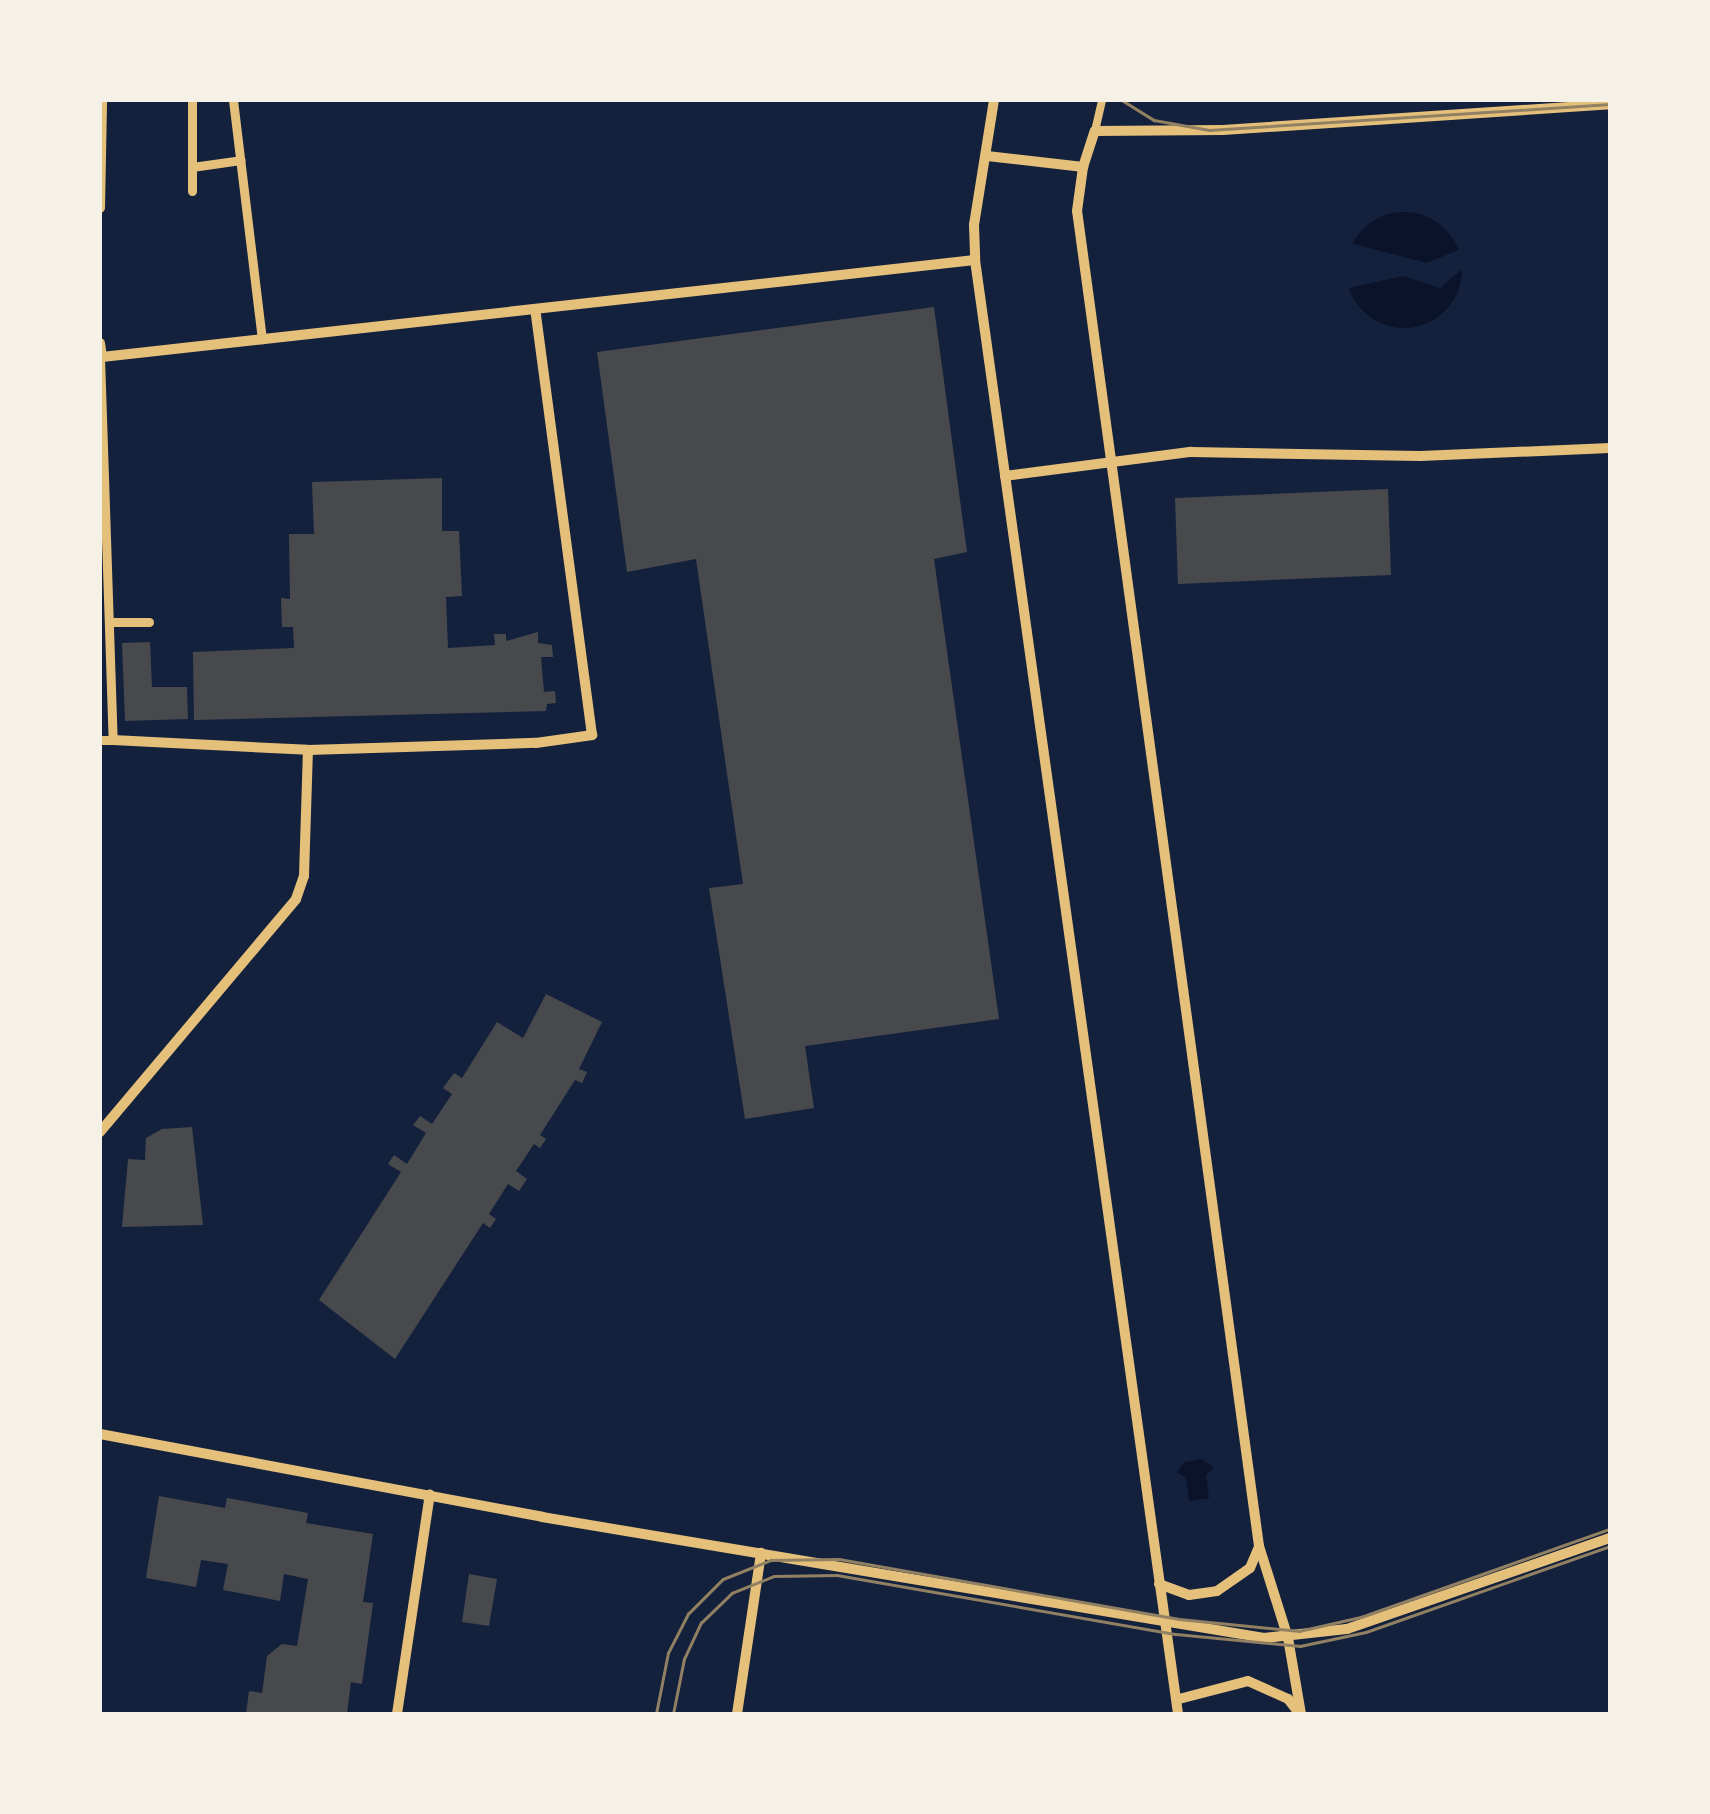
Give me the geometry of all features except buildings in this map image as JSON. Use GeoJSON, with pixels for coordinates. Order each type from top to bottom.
{"type":"FeatureCollection","features":[{"type":"Feature","properties":{"kind":"street"},"geometry":{"type":"LineString","coordinates":[[100,208],[102,100]]}},
{"type":"Feature","properties":{"kind":"street"},"geometry":{"type":"LineString","coordinates":[[192,100],[192,191]]}},
{"type":"Feature","properties":{"kind":"street"},"geometry":{"type":"LineString","coordinates":[[233,100],[262,339]]}},
{"type":"Feature","properties":{"kind":"street"},"geometry":{"type":"LineString","coordinates":[[994,100],[975,260],[1158,1583],[1179,1698],[1178,1714]]}},
{"type":"Feature","properties":{"kind":"street"},"geometry":{"type":"LineString","coordinates":[[1300,1714],[1288,1638],[1259,1546],[1078,211],[1083,167],[1094,132],[1222,130],[1610,104]]}},
{"type":"Feature","properties":{"kind":"street"},"geometry":{"type":"LineString","coordinates":[[986,156],[1083,167]]}},
{"type":"Feature","properties":{"kind":"street"},"geometry":{"type":"LineString","coordinates":[[192,167],[241,160]]}},
{"type":"Feature","properties":{"kind":"street"},"geometry":{"type":"LineString","coordinates":[[246,199],[259,197]]}},
{"type":"Feature","properties":{"kind":"street"},"geometry":{"type":"LineString","coordinates":[[101,357],[536,314],[975,260]]}},
{"type":"Feature","properties":{"kind":"street"},"geometry":{"type":"LineString","coordinates":[[100,740],[308,750],[536,743],[592,735],[536,314]]}},
{"type":"Feature","properties":{"kind":"street"},"geometry":{"type":"LineString","coordinates":[[100,342],[113,740]]}},
{"type":"Feature","properties":{"kind":"street"},"geometry":{"type":"LineString","coordinates":[[1006,476],[1191,452],[1420,456],[1610,448]]}},
{"type":"Feature","properties":{"kind":"street"},"geometry":{"type":"LineString","coordinates":[[110,622],[149,622]]}},
{"type":"Feature","properties":{"kind":"street"},"geometry":{"type":"LineString","coordinates":[[100,1132],[104,1121],[296,899],[304,876],[308,750]]}},
{"type":"Feature","properties":{"kind":"street"},"geometry":{"type":"LineString","coordinates":[[100,1434],[1165,1625],[1288,1638],[1374,1620],[1610,1538]]}},
{"type":"Feature","properties":{"kind":"street"},"geometry":{"type":"LineString","coordinates":[[398,1714],[430,1494]]}},
{"type":"Feature","properties":{"kind":"street"},"geometry":{"type":"LineString","coordinates":[[1158,1583],[1189,1595],[1217,1591],[1250,1568],[1259,1546]]}},
{"type":"Feature","properties":{"kind":"street"},"geometry":{"type":"LineString","coordinates":[[738,1714],[761,1553]]}},
{"type":"Feature","properties":{"kind":"street"},"geometry":{"type":"LineString","coordinates":[[1179,1698],[1248,1681],[1288,1699],[1300,1714]]}},
{"type":"Feature","properties":{"kind":"lane"},"geometry":{"type":"LineString","coordinates":[[1094,132],[1102,100]]}},
{"type":"Feature","properties":{"kind":"water"},"geometry":{"type":"Polygon","coordinates":[[[1404,212],[1426,217],[1445,229],[1457,248],[1462,270],[1457,292],[1445,311],[1426,323],[1404,328],[1382,323],[1363,311],[1351,292],[1346,270],[1351,248],[1363,229],[1382,217],[1404,212]]]}},
{"type":"Feature","properties":{"kind":"water"},"geometry":{"type":"Polygon","coordinates":[[[1202,1459],[1214,1468],[1206,1475],[1209,1498],[1189,1501],[1186,1477],[1177,1473],[1184,1462],[1202,1459]]]}},
{"type":"Feature","properties":{"kind":"pier"},"geometry":{"type":"Polygon","coordinates":[[[1350,243],[1427,263],[1463,248],[1467,265],[1440,288],[1403,276],[1344,289],[1341,271],[1350,243]]]}},
{"type":"Feature","properties":{"kind":"tram line"},"geometry":{"type":"LineString","coordinates":[[1122,100],[1154,120],[1209,130],[1610,104]]}},
{"type":"Feature","properties":{"kind":"tram line"},"geometry":{"type":"LineString","coordinates":[[656,1714],[668,1653],[688,1614],[723,1579],[771,1560],[839,1559],[1179,1619],[1299,1631],[1361,1617],[1610,1529]]}},
{"type":"Feature","properties":{"kind":"tram line"},"geometry":{"type":"LineString","coordinates":[[673,1714],[684,1659],[701,1623],[732,1593],[774,1576],[837,1575],[1176,1634],[1300,1646],[1366,1632],[1610,1546]]}}]}
